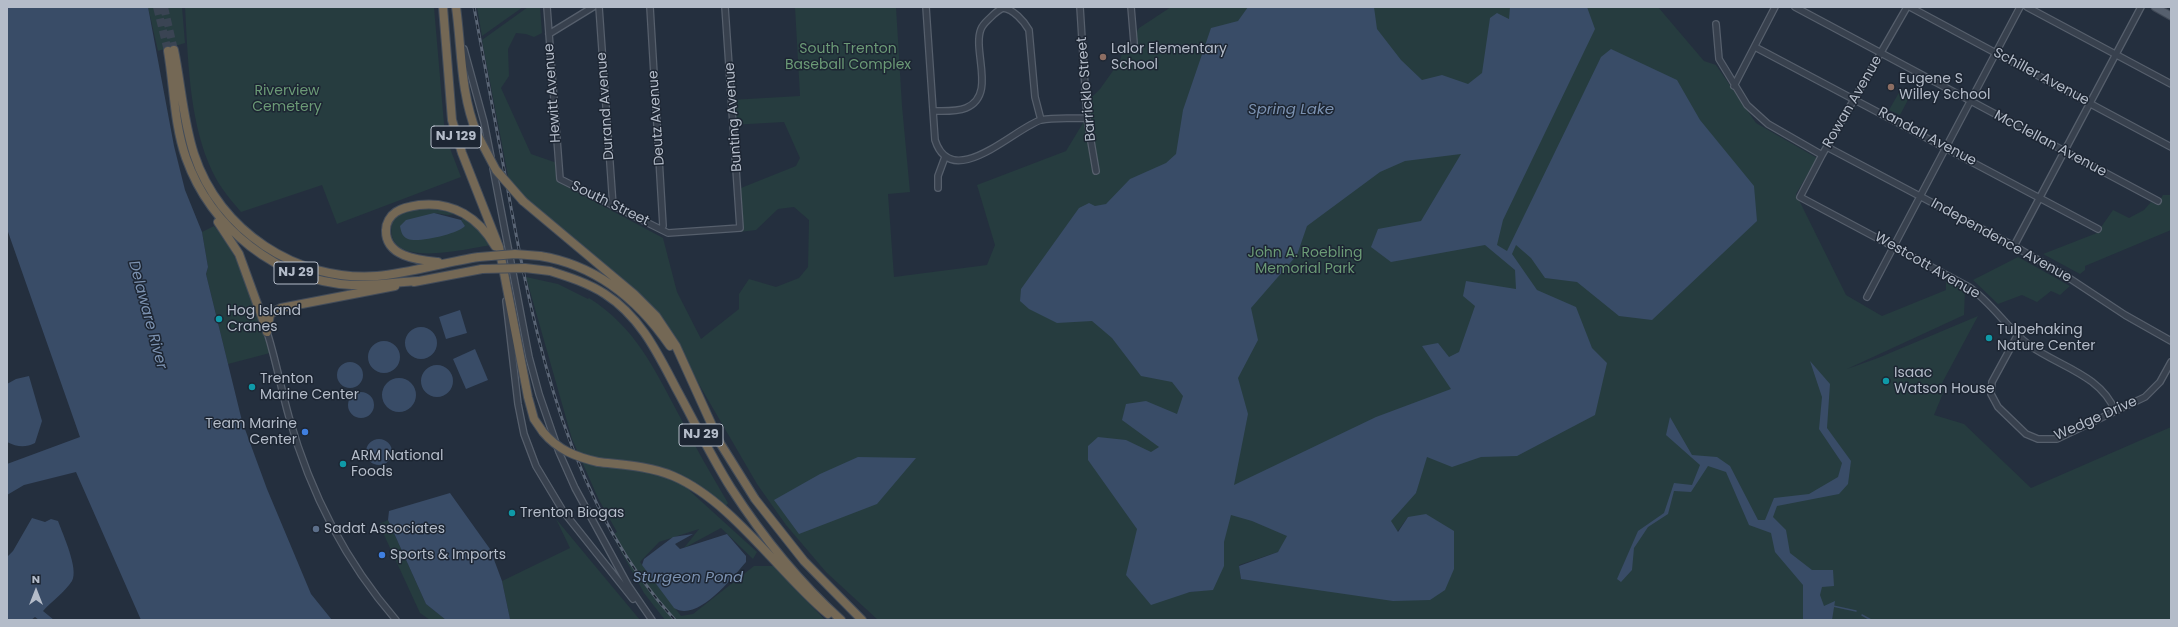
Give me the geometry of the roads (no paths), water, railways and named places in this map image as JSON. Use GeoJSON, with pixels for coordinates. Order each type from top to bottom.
{"type":"FeatureCollection","features":[{"type":"Feature","properties":{"kind":"highway","name":"NJ 129"},"geometry":{"type":"LineString","coordinates":[[443,7],[452,120],[462,153],[497,240],[502,260],[503,272]]}},
{"type":"Feature","properties":{"kind":"highway","name":"NJ 129"},"geometry":{"type":"LineString","coordinates":[[456,7],[458,20]]}},
{"type":"Feature","properties":{"kind":"highway"},"geometry":{"type":"LineString","coordinates":[[458,20],[463,82],[468,109],[477,134],[496,170],[523,201],[646,304],[673,341],[697,394]]}},
{"type":"Feature","properties":{"kind":"highway","name":"NJ 29"},"geometry":{"type":"LineString","coordinates":[[841,620],[788,565],[746,510],[717,464],[655,349],[642,328],[626,311],[606,294],[583,282],[550,271],[525,268],[482,269],[418,281],[353,285],[329,282],[300,274],[277,264],[248,246],[224,222],[204,194],[190,168],[183,148],[171,50],[190,140],[200,169],[220,204],[244,230],[258,242],[292,261],[314,269],[337,274],[367,276],[391,274],[445,262],[479,257],[515,254],[540,256],[559,260],[583,269],[608,283],[633,302],[665,339],[683,366],[726,454],[759,505],[804,561],[862,620]]}},
{"type":"Feature","properties":{"kind":"highway"},"geometry":{"type":"LineString","coordinates":[[204,194],[210,211],[239,254],[267,332]]}},
{"type":"Feature","properties":{"kind":"highway"},"geometry":{"type":"LineString","coordinates":[[445,262],[414,259],[396,250],[386,236],[386,226],[390,218],[398,211],[417,205],[439,205],[456,209],[470,217],[481,226],[489,236],[502,260]]}},
{"type":"Feature","properties":{"kind":"highway"},"geometry":{"type":"LineString","coordinates":[[503,272],[531,411],[543,432],[556,445],[569,454],[598,462],[654,470],[673,476],[693,486],[739,525],[803,592],[835,620]]}},
{"type":"Feature","properties":{"kind":"highway"},"geometry":{"type":"LineString","coordinates":[[267,332],[270,314],[281,308],[361,294],[418,281]]}},
{"type":"Feature","properties":{"kind":"main road"},"geometry":{"type":"LineString","coordinates":[[2155,7],[2171,16]]}},
{"type":"Feature","properties":{"kind":"street","name":"Hewitt Avenue"},"geometry":{"type":"LineString","coordinates":[[547,7],[560,179]]}},
{"type":"Feature","properties":{"kind":"street"},"geometry":{"type":"LineString","coordinates":[[549,34],[594,7]]}},
{"type":"Feature","properties":{"kind":"street","name":"Durand Avenue"},"geometry":{"type":"LineString","coordinates":[[599,7],[613,206]]}},
{"type":"Feature","properties":{"kind":"street","name":"Deutz Avenue"},"geometry":{"type":"LineString","coordinates":[[650,7],[663,226],[661,229]]}},
{"type":"Feature","properties":{"kind":"street","name":"Bunting Avenue"},"geometry":{"type":"LineString","coordinates":[[725,7],[740,228]]}},
{"type":"Feature","properties":{"kind":"street"},"geometry":{"type":"LineString","coordinates":[[926,7],[935,140],[939,150],[945,157],[962,159],[982,155],[1041,120],[1087,118]]}},
{"type":"Feature","properties":{"kind":"street","name":"Barricklo Street"},"geometry":{"type":"LineString","coordinates":[[1080,7],[1087,118],[1096,170]]}},
{"type":"Feature","properties":{"kind":"street"},"geometry":{"type":"LineString","coordinates":[[1131,7],[1134,44]]}},
{"type":"Feature","properties":{"kind":"street"},"geometry":{"type":"LineString","coordinates":[[1734,86],[1775,7]]}},
{"type":"Feature","properties":{"kind":"street","name":"McClellan Avenue"},"geometry":{"type":"LineString","coordinates":[[1795,7],[2158,201]]}},
{"type":"Feature","properties":{"kind":"street","name":"Rowan Avenue"},"geometry":{"type":"LineString","coordinates":[[1800,197],[1822,155],[1882,53],[1907,7]]}},
{"type":"Feature","properties":{"kind":"street","name":"Schiller Avenue"},"geometry":{"type":"LineString","coordinates":[[1910,7],[2171,147]]}},
{"type":"Feature","properties":{"kind":"street"},"geometry":{"type":"LineString","coordinates":[[1868,298],[2020,7]]}},
{"type":"Feature","properties":{"kind":"street"},"geometry":{"type":"LineString","coordinates":[[2027,7],[2171,84]]}},
{"type":"Feature","properties":{"kind":"street"},"geometry":{"type":"LineString","coordinates":[[2014,246],[2117,55],[2141,7]]}},
{"type":"Feature","properties":{"kind":"street"},"geometry":{"type":"LineString","coordinates":[[933,111],[962,109],[972,105],[979,97],[982,86],[980,33],[984,24],[997,11],[1003,8],[1008,9],[1023,21],[1029,30],[1034,92],[1041,120]]}},
{"type":"Feature","properties":{"kind":"street","name":"NJ 129"},"geometry":{"type":"LineString","coordinates":[[458,20],[470,76],[486,131],[529,356],[538,394],[575,488],[642,607]]}},
{"type":"Feature","properties":{"kind":"street"},"geometry":{"type":"LineString","coordinates":[[1716,24],[1719,59],[1734,86],[1747,105],[1764,121],[1822,155]]}},
{"type":"Feature","properties":{"kind":"street","name":"Randall Avenue"},"geometry":{"type":"LineString","coordinates":[[1755,47],[2098,229]]}},
{"type":"Feature","properties":{"kind":"street","name":"Independence Avenue"},"geometry":{"type":"LineString","coordinates":[[1827,147],[2014,246],[2066,276],[2125,315],[2171,341]]}},
{"type":"Feature","properties":{"kind":"street"},"geometry":{"type":"LineString","coordinates":[[938,188],[938,176],[945,157]]}},
{"type":"Feature","properties":{"kind":"street","name":"South Street"},"geometry":{"type":"LineString","coordinates":[[560,179],[668,233],[740,228]]}},
{"type":"Feature","properties":{"kind":"street","name":"Westcott Avenue"},"geometry":{"type":"LineString","coordinates":[[1800,197],[1895,246],[1975,291],[1992,305],[2017,336],[2039,352],[2096,384],[2106,394],[2115,411]]}},
{"type":"Feature","properties":{"kind":"street","name":"NJ 129"},"geometry":{"type":"LineString","coordinates":[[503,272],[518,404],[524,434],[536,466],[563,511],[652,620]]}},
{"type":"Feature","properties":{"kind":"street"},"geometry":{"type":"LineString","coordinates":[[267,332],[293,431],[320,503],[351,562],[376,597],[396,620]]}},
{"type":"Feature","properties":{"kind":"street","name":"Wedge Drive"},"geometry":{"type":"LineString","coordinates":[[2017,336],[1992,382],[1991,394],[1995,403],[2026,434],[2044,440],[2057,439],[2150,394],[2160,382],[2171,362]]}},
{"type":"Feature","properties":{"kind":"water","name":"Delaware River"},"geometry":{"type":"Polygon","coordinates":[[[7,7],[148,7],[174,146],[185,190],[202,232],[208,267],[206,274],[242,421],[267,489],[311,594],[332,620],[141,620],[76,472],[24,485],[7,495],[7,464],[80,437],[7,229],[7,7]]]}},
{"type":"Feature","properties":{"kind":"water","name":"Spring Lake"},"geometry":{"type":"Polygon","coordinates":[[[1248,7],[1374,7],[1377,29],[1401,60],[1422,80],[1442,75],[1468,84],[1482,73],[1490,18],[1497,13],[1509,19],[1510,7],[1587,7],[1595,29],[1503,220],[1497,245],[1507,251],[1601,57],[1611,49],[1677,80],[1700,120],[1754,186],[1757,221],[1652,320],[1619,316],[1577,282],[1545,278],[1531,258],[1516,245],[1512,254],[1537,290],[1576,307],[1592,348],[1607,363],[1595,415],[1517,456],[1481,457],[1452,467],[1427,457],[1416,493],[1391,521],[1398,532],[1408,517],[1426,514],[1454,531],[1454,569],[1445,590],[1430,600],[1393,601],[1241,579],[1239,566],[1278,552],[1287,536],[1252,521],[1231,515],[1224,542],[1224,566],[1213,590],[1190,592],[1151,605],[1126,575],[1137,529],[1088,460],[1088,446],[1098,437],[1126,440],[1151,452],[1159,447],[1122,420],[1126,404],[1146,401],[1177,414],[1183,396],[1172,382],[1141,376],[1112,338],[1092,321],[1057,323],[1029,309],[1020,301],[1021,289],[1079,208],[1089,203],[1095,206],[1106,204],[1130,179],[1166,163],[1176,154],[1183,110],[1211,28],[1238,21],[1248,7]],[[1461,154],[1405,161],[1380,172],[1307,226],[1297,255],[1251,308],[1258,340],[1238,378],[1248,414],[1234,485],[1376,417],[1451,389],[1422,346],[1438,343],[1449,357],[1459,352],[1475,306],[1463,296],[1466,281],[1516,289],[1515,270],[1485,245],[1391,262],[1371,247],[1378,229],[1421,221],[1461,154]]]}},
{"type":"Feature","properties":{"kind":"water"},"geometry":{"type":"Polygon","coordinates":[[[434,213],[461,220],[465,226],[447,235],[420,240],[408,239],[401,232],[400,226],[406,220],[434,213]]]}},
{"type":"Feature","properties":{"kind":"water"},"geometry":{"type":"Polygon","coordinates":[[[460,310],[467,333],[446,339],[439,317],[460,310]]]}},
{"type":"Feature","properties":{"kind":"water"},"geometry":{"type":"Polygon","coordinates":[[[418,327],[424,327],[434,334],[437,343],[436,349],[430,356],[424,359],[418,359],[408,352],[405,346],[405,340],[412,330],[418,327]]]}},
{"type":"Feature","properties":{"kind":"water"},"geometry":{"type":"Polygon","coordinates":[[[381,341],[387,341],[397,348],[400,357],[399,363],[393,370],[387,373],[381,373],[371,366],[368,360],[368,354],[375,344],[381,341]]]}},
{"type":"Feature","properties":{"kind":"water"},"geometry":{"type":"Polygon","coordinates":[[[475,349],[488,380],[466,389],[453,359],[475,349]]]}},
{"type":"Feature","properties":{"kind":"water"},"geometry":{"type":"Polygon","coordinates":[[[1810,361],[1830,384],[1827,428],[1851,461],[1848,484],[1839,494],[1777,506],[1773,517],[1786,530],[1790,553],[1812,570],[1833,570],[1834,586],[1822,587],[1820,595],[1824,606],[1835,601],[1832,620],[1803,620],[1803,585],[1775,552],[1771,533],[1749,525],[1726,472],[1708,466],[1691,492],[1674,491],[1668,514],[1648,527],[1634,548],[1632,570],[1621,582],[1617,579],[1638,531],[1664,513],[1674,483],[1692,485],[1700,465],[1666,435],[1670,417],[1692,455],[1717,457],[1730,466],[1758,520],[1765,520],[1774,498],[1809,494],[1838,477],[1842,463],[1819,429],[1822,397],[1810,361]]]}},
{"type":"Feature","properties":{"kind":"water"},"geometry":{"type":"Polygon","coordinates":[[[350,362],[359,366],[363,375],[359,384],[350,388],[341,384],[337,375],[341,366],[350,362]]]}},
{"type":"Feature","properties":{"kind":"water"},"geometry":{"type":"Polygon","coordinates":[[[434,365],[440,365],[450,372],[453,381],[452,387],[446,394],[440,397],[434,397],[424,390],[421,384],[421,378],[428,368],[434,365]]]}},
{"type":"Feature","properties":{"kind":"water"},"geometry":{"type":"Polygon","coordinates":[[[29,376],[42,421],[35,443],[28,446],[18,446],[7,442],[7,384],[16,379],[29,376]]]}},
{"type":"Feature","properties":{"kind":"water"},"geometry":{"type":"Polygon","coordinates":[[[396,378],[402,378],[406,379],[413,385],[416,395],[415,402],[409,409],[402,412],[396,412],[392,411],[385,405],[382,398],[382,392],[383,388],[389,381],[396,378]]]}},
{"type":"Feature","properties":{"kind":"water"},"geometry":{"type":"Polygon","coordinates":[[[361,392],[370,396],[374,405],[370,414],[361,418],[352,414],[348,405],[352,396],[361,392]]]}},
{"type":"Feature","properties":{"kind":"water"},"geometry":{"type":"Polygon","coordinates":[[[379,439],[388,443],[392,452],[388,461],[379,465],[370,461],[366,452],[370,443],[379,439]]]}},
{"type":"Feature","properties":{"kind":"water"},"geometry":{"type":"Polygon","coordinates":[[[858,457],[916,458],[877,504],[799,534],[774,500],[820,474],[858,457]]]}},
{"type":"Feature","properties":{"kind":"water"},"geometry":{"type":"Polygon","coordinates":[[[450,493],[490,549],[502,581],[510,619],[446,620],[426,604],[388,520],[389,511],[450,493]]]}},
{"type":"Feature","properties":{"kind":"water"},"geometry":{"type":"Polygon","coordinates":[[[32,518],[45,522],[51,519],[58,521],[70,552],[74,576],[66,589],[43,611],[54,620],[39,620],[35,617],[31,620],[7,620],[7,557],[13,551],[32,518]]]}},
{"type":"Feature","properties":{"kind":"water","name":"Sturgeon Pond"},"geometry":{"type":"Polygon","coordinates":[[[693,534],[675,544],[680,549],[727,534],[746,556],[746,562],[713,597],[693,609],[683,611],[674,608],[642,565],[644,559],[673,537],[693,534]]]}},
{"type":"Feature","properties":{"kind":"waterway"},"geometry":{"type":"LineString","coordinates":[[1833,606],[1856,611]]}},
{"type":"Feature","properties":{"kind":"waterway"},"geometry":{"type":"LineString","coordinates":[[1862,615],[1871,620]]}},
{"type":"Feature","properties":{"kind":"tunnel"},"geometry":{"type":"LineString","coordinates":[[157,7],[168,51]]}},
{"type":"Feature","properties":{"kind":"tunnel"},"geometry":{"type":"LineString","coordinates":[[164,7],[174,50]]}},
{"type":"Feature","properties":{"kind":"railway"},"geometry":{"type":"LineString","coordinates":[[474,7],[531,305],[545,362],[562,418],[583,473],[608,525],[638,575],[675,620]]}},
{"type":"Feature","properties":{"kind":"place","name":"Lalor Elementary School"},"geometry":{"type":"Point","coordinates":[1103,57]}},
{"type":"Feature","properties":{"kind":"place","name":"Eugene S Willey School"},"geometry":{"type":"Point","coordinates":[1891,87]}},
{"type":"Feature","properties":{"kind":"place","name":"Hog Island Cranes"},"geometry":{"type":"Point","coordinates":[219,319]}},
{"type":"Feature","properties":{"kind":"place","name":"Tulpehaking Nature Center"},"geometry":{"type":"Point","coordinates":[1989,338]}},
{"type":"Feature","properties":{"kind":"place","name":"Isaac Watson House"},"geometry":{"type":"Point","coordinates":[1886,381]}},
{"type":"Feature","properties":{"kind":"place","name":"Trenton Marine Center"},"geometry":{"type":"Point","coordinates":[252,387]}},
{"type":"Feature","properties":{"kind":"place","name":"Team Marine Center"},"geometry":{"type":"Point","coordinates":[305,432]}},
{"type":"Feature","properties":{"kind":"place","name":"ARM National Foods"},"geometry":{"type":"Point","coordinates":[343,464]}},
{"type":"Feature","properties":{"kind":"place","name":"Trenton Biogas"},"geometry":{"type":"Point","coordinates":[512,513]}},
{"type":"Feature","properties":{"kind":"place","name":"Sadat Associates"},"geometry":{"type":"Point","coordinates":[316,529]}},
{"type":"Feature","properties":{"kind":"place","name":"Sports & Imports"},"geometry":{"type":"Point","coordinates":[382,555]}},
{"type":"Feature","properties":{"kind":"park label","name":"South Trenton Baseball Complex"},"geometry":{"type":"Point","coordinates":[848,58]}},
{"type":"Feature","properties":{"kind":"park label","name":"Riverview Cemetery"},"geometry":{"type":"Point","coordinates":[287,100]}},
{"type":"Feature","properties":{"kind":"park label","name":"John A. Roebling Memorial Park"},"geometry":{"type":"Point","coordinates":[1305,262]}}]}
